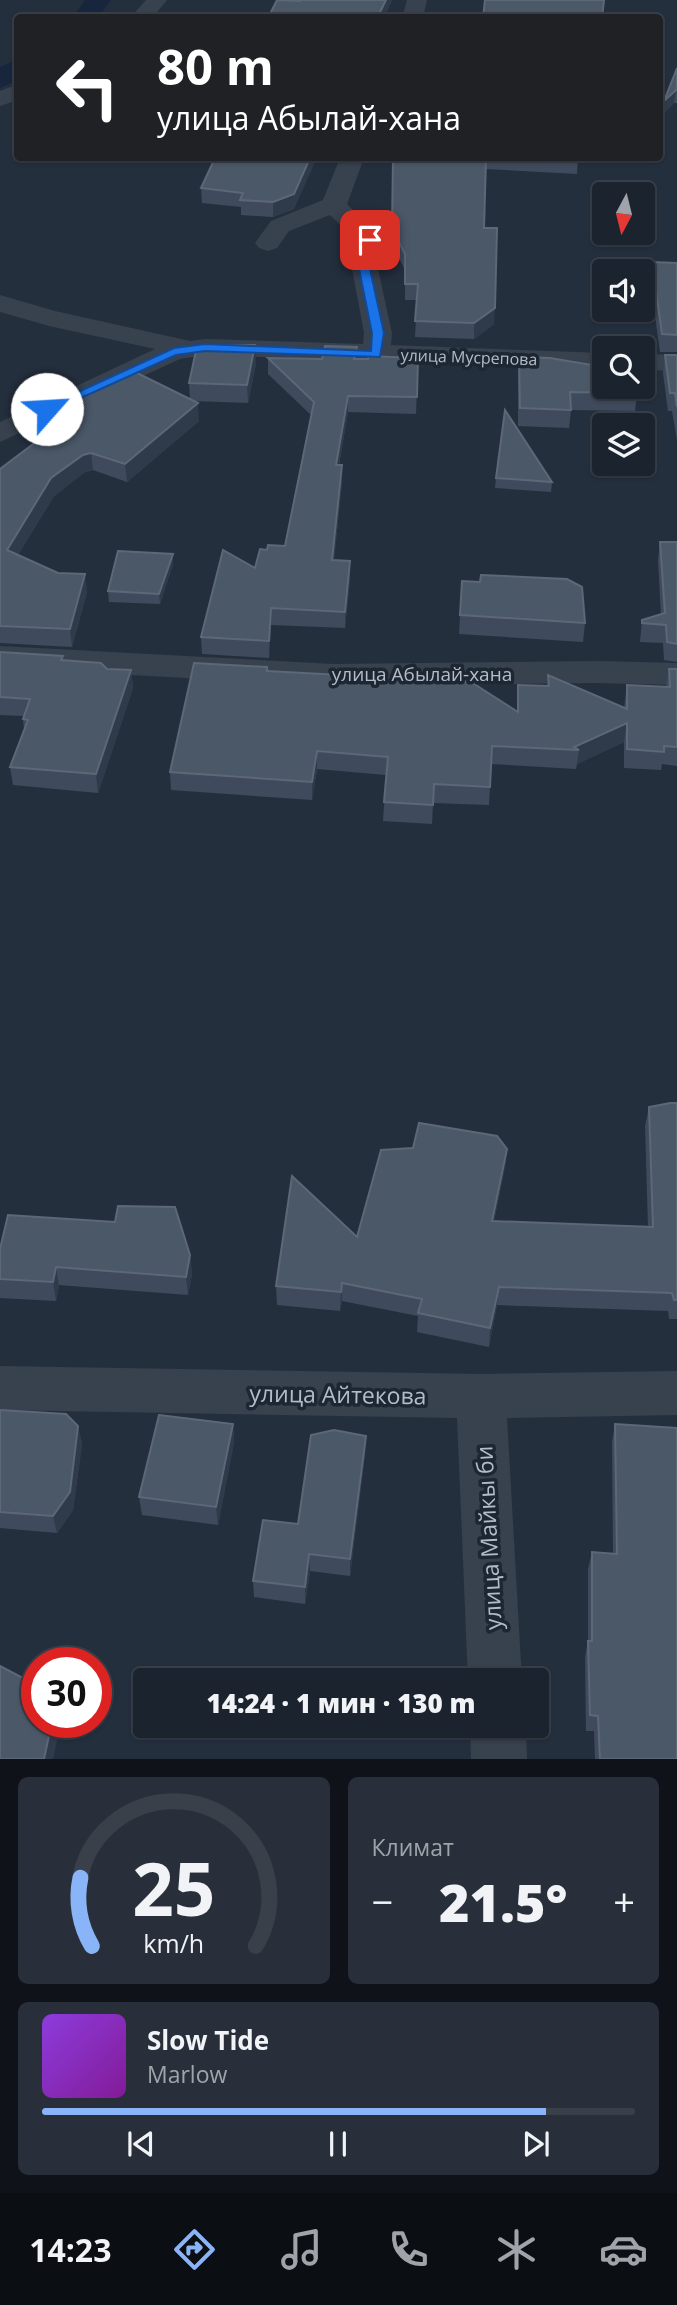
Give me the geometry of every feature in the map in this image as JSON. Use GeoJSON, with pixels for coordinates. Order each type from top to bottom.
{"type":"FeatureCollection","features":[{"type":"Feature","properties":{"kind":"street"},"geometry":{"type":"LineString","coordinates":[[144,14],[157,0]]}},
{"type":"Feature","properties":{"kind":"street"},"geometry":{"type":"LineString","coordinates":[[268,243],[280,226],[334,205],[351,161]]}},
{"type":"Feature","properties":{"kind":"street"},"geometry":{"type":"LineString","coordinates":[[0,433],[71,397],[174,351],[217,348],[376,355],[378,333],[365,269],[370,240],[334,205]]}},
{"type":"Feature","properties":{"kind":"street"},"geometry":{"type":"LineString","coordinates":[[0,303],[49,318],[191,349]]}},
{"type":"Feature","properties":{"kind":"street","name":"улица Мусрепова"},"geometry":{"type":"LineString","coordinates":[[376,355],[592,361]]}},
{"type":"Feature","properties":{"kind":"street"},"geometry":{"type":"LineString","coordinates":[[655,362],[677,363]]}},
{"type":"Feature","properties":{"kind":"street","name":"улица Абылай-хана"},"geometry":{"type":"LineString","coordinates":[[0,657],[334,676],[599,672],[677,674]]}},
{"type":"Feature","properties":{"kind":"street","name":"улица Айтекова"},"geometry":{"type":"LineString","coordinates":[[0,1388],[481,1396],[677,1394]]}},
{"type":"Feature","properties":{"kind":"street","name":"улица Майкы би"},"geometry":{"type":"LineString","coordinates":[[481,1396],[494,1668]]}},
{"type":"Feature","properties":{"kind":"street"},"geometry":{"type":"LineString","coordinates":[[498,1738],[499,1759]]}},
{"type":"Feature","properties":{"kind":"building"},"geometry":{"type":"Polygon","coordinates":[[[277,0],[386,0],[379,14],[270,14],[277,0]]]}},
{"type":"Feature","properties":{"kind":"building"},"geometry":{"type":"Polygon","coordinates":[[[485,0],[604,0],[602,14],[483,14],[485,0]]]}},
{"type":"Feature","properties":{"kind":"building"},"geometry":{"type":"Polygon","coordinates":[[[677,68],[677,90],[664,101],[677,68]]]}},
{"type":"Feature","properties":{"kind":"building"},"geometry":{"type":"Polygon","coordinates":[[[214,161],[309,161],[294,194],[273,202],[240,200],[243,193],[201,188],[214,161]]]}},
{"type":"Feature","properties":{"kind":"building"},"geometry":{"type":"Polygon","coordinates":[[[393,161],[486,161],[484,228],[497,228],[495,308],[474,323],[415,321],[418,284],[405,284],[405,254],[392,228],[393,161]]]}},
{"type":"Feature","properties":{"kind":"building"},"geometry":{"type":"Polygon","coordinates":[[[655,262],[677,263],[677,335],[662,334],[655,262]]]}},
{"type":"Feature","properties":{"kind":"building"},"geometry":{"type":"Polygon","coordinates":[[[255,345],[247,385],[189,383],[197,346],[255,345]]]}},
{"type":"Feature","properties":{"kind":"building"},"geometry":{"type":"Polygon","coordinates":[[[325,346],[357,347],[354,359],[368,359],[368,356],[418,358],[417,397],[348,396],[336,465],[342,465],[332,560],[350,561],[345,612],[271,608],[269,641],[201,637],[223,550],[255,568],[260,549],[267,550],[268,545],[285,546],[314,402],[268,358],[322,359],[325,346]]]}},
{"type":"Feature","properties":{"kind":"building"},"geometry":{"type":"Polygon","coordinates":[[[665,355],[677,355],[677,407],[675,393],[670,393],[665,355]]]}},
{"type":"Feature","properties":{"kind":"building"},"geometry":{"type":"Polygon","coordinates":[[[519,357],[550,358],[592,365],[592,392],[570,392],[571,410],[520,408],[519,357]]]}},
{"type":"Feature","properties":{"kind":"building"},"geometry":{"type":"Polygon","coordinates":[[[133,371],[198,403],[125,464],[91,453],[83,455],[51,478],[7,550],[58,573],[85,574],[70,629],[0,626],[0,469],[65,420],[48,414],[133,371]]]}},
{"type":"Feature","properties":{"kind":"building"},"geometry":{"type":"Polygon","coordinates":[[[505,410],[552,482],[496,478],[505,410]]]}},
{"type":"Feature","properties":{"kind":"building"},"geometry":{"type":"Polygon","coordinates":[[[660,542],[677,542],[677,644],[667,642],[666,625],[642,623],[642,620],[665,613],[660,542]]]}},
{"type":"Feature","properties":{"kind":"building"},"geometry":{"type":"Polygon","coordinates":[[[118,551],[173,554],[159,594],[108,591],[118,551]]]}},
{"type":"Feature","properties":{"kind":"building"},"geometry":{"type":"Polygon","coordinates":[[[481,575],[567,579],[582,587],[585,623],[460,615],[462,581],[480,582],[481,575]]]}},
{"type":"Feature","properties":{"kind":"building"},"geometry":{"type":"Polygon","coordinates":[[[0,652],[63,656],[61,660],[101,663],[107,669],[131,670],[96,774],[10,767],[28,720],[23,719],[30,699],[0,697],[0,652]]]}},
{"type":"Feature","properties":{"kind":"building"},"geometry":{"type":"Polygon","coordinates":[[[194,663],[267,667],[267,671],[471,682],[518,712],[518,685],[549,686],[548,675],[627,709],[627,685],[670,687],[669,669],[677,669],[677,747],[664,746],[664,752],[627,749],[627,723],[574,747],[579,750],[492,746],[490,787],[434,784],[433,805],[384,802],[388,757],[317,751],[312,782],[170,772],[194,663]]]}},
{"type":"Feature","properties":{"kind":"building"},"geometry":{"type":"Polygon","coordinates":[[[677,1103],[677,1300],[674,1300],[672,1293],[499,1287],[490,1328],[418,1313],[422,1299],[342,1283],[341,1292],[276,1286],[292,1176],[357,1237],[381,1150],[413,1148],[419,1123],[497,1136],[507,1149],[492,1221],[653,1227],[649,1107],[677,1103]]]}},
{"type":"Feature","properties":{"kind":"building"},"geometry":{"type":"Polygon","coordinates":[[[118,1206],[175,1207],[190,1255],[186,1277],[56,1267],[53,1282],[0,1279],[0,1249],[8,1215],[115,1222],[118,1206]]]}},
{"type":"Feature","properties":{"kind":"building"},"geometry":{"type":"Polygon","coordinates":[[[0,1410],[66,1414],[78,1426],[70,1492],[53,1516],[0,1512],[0,1410]]]}},
{"type":"Feature","properties":{"kind":"building"},"geometry":{"type":"Polygon","coordinates":[[[159,1415],[233,1424],[216,1507],[139,1497],[159,1415]]]}},
{"type":"Feature","properties":{"kind":"building"},"geometry":{"type":"Polygon","coordinates":[[[615,1424],[677,1428],[677,1759],[600,1759],[598,1716],[590,1715],[588,1641],[592,1641],[592,1552],[617,1554],[615,1424]]]}},
{"type":"Feature","properties":{"kind":"building"},"geometry":{"type":"Polygon","coordinates":[[[334,1430],[366,1436],[350,1559],[309,1554],[305,1587],[253,1581],[263,1520],[298,1524],[311,1435],[334,1430]]]}},
{"type":"Feature","properties":{"kind":"building"},"geometry":{"type":"Polygon","coordinates":[[[0,1666],[21,1677],[21,1738],[49,1738],[44,1759],[0,1759],[0,1666]]]}},
{"type":"Feature","properties":{"kind":"waterway"},"geometry":{"type":"LineString","coordinates":[[87,14],[98,0]]}},
{"type":"Feature","properties":{"kind":"waterway"},"geometry":{"type":"LineString","coordinates":[[0,80],[14,70]]}},
{"type":"Feature","properties":{"kind":"route"},"geometry":{"type":"LineString","coordinates":[[47,409],[174,351],[205,347],[376,355],[378,333],[365,269],[370,240]]}}]}
